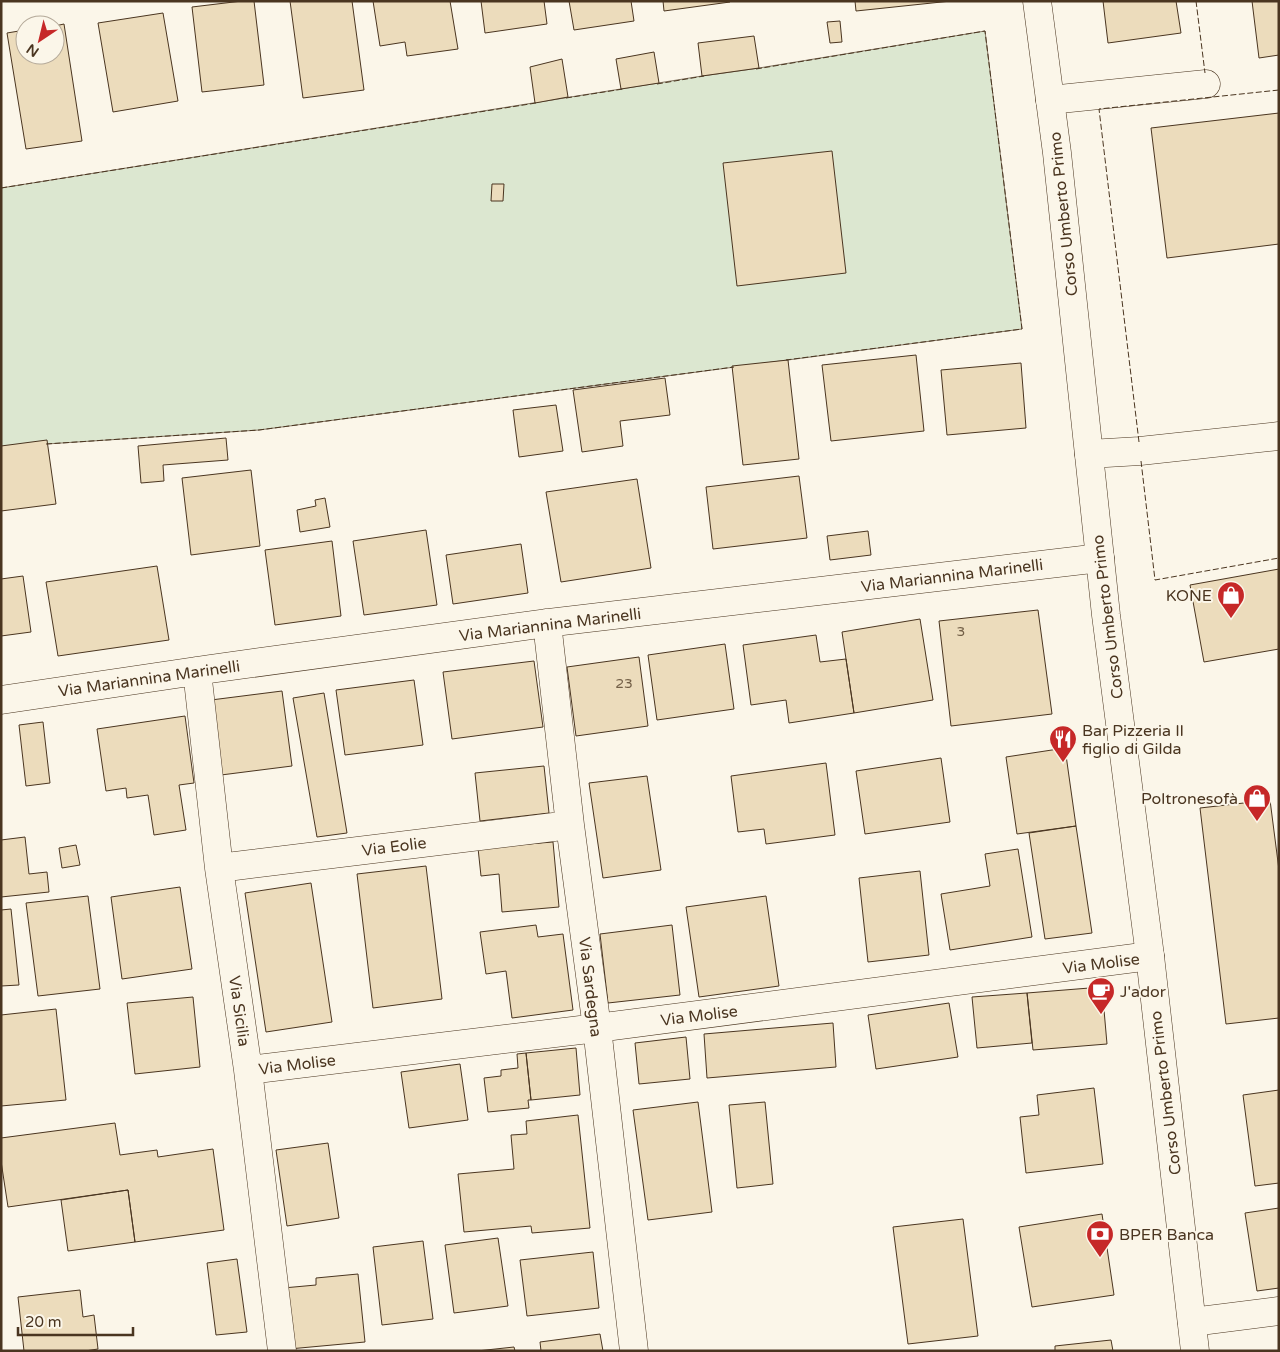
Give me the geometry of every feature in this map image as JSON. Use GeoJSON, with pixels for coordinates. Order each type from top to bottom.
{"type":"FeatureCollection","features":[{"type":"Feature","properties":{"kind":"street","name":"Corso Umberto Primo"},"geometry":{"type":"LineString","coordinates":[[1037,1],[1057,153],[1100,558],[1150,956],[1195,1351]]}},
{"type":"Feature","properties":{"kind":"street"},"geometry":{"type":"LineString","coordinates":[[1050,100],[1206,84]]}},
{"type":"Feature","properties":{"kind":"street"},"geometry":{"type":"LineString","coordinates":[[1089,454],[1140,451],[1279,436]]}},
{"type":"Feature","properties":{"kind":"street","name":"Via Mariannina Marinelli"},"geometry":{"type":"LineString","coordinates":[[1,700],[197,670],[547,623],[1100,558]]}},
{"type":"Feature","properties":{"kind":"street","name":"Via Sardegna"},"geometry":{"type":"LineString","coordinates":[[547,623],[570,825],[597,1028],[634,1351]]}},
{"type":"Feature","properties":{"kind":"street","name":"Via Sicilia"},"geometry":{"type":"LineString","coordinates":[[197,670],[219,868],[248,1070],[282,1351]]}},
{"type":"Feature","properties":{"kind":"street","name":"Via Eolie"},"geometry":{"type":"LineString","coordinates":[[219,868],[570,825]]}},
{"type":"Feature","properties":{"kind":"street","name":"Via Molise"},"geometry":{"type":"LineString","coordinates":[[248,1070],[597,1028],[1150,956]]}},
{"type":"Feature","properties":{"kind":"street"},"geometry":{"type":"LineString","coordinates":[[1192,1322],[1279,1311]]}},
{"type":"Feature","properties":{"kind":"green space"},"geometry":{"type":"Polygon","coordinates":[[[985,31],[1022,329],[259,430],[1,447],[1,188],[985,31]]]}},
{"type":"Feature","properties":{"kind":"building"},"geometry":{"type":"Polygon","coordinates":[[[254,1],[264,85],[202,92],[192,7],[254,1]]]}},
{"type":"Feature","properties":{"kind":"building"},"geometry":{"type":"Polygon","coordinates":[[[290,1],[352,1],[364,90],[303,98],[290,1]]]}},
{"type":"Feature","properties":{"kind":"building"},"geometry":{"type":"Polygon","coordinates":[[[373,1],[450,1],[458,49],[407,56],[405,42],[380,46],[373,1]]]}},
{"type":"Feature","properties":{"kind":"building"},"geometry":{"type":"Polygon","coordinates":[[[481,1],[544,1],[547,24],[485,33],[481,1]]]}},
{"type":"Feature","properties":{"kind":"building"},"geometry":{"type":"Polygon","coordinates":[[[569,1],[631,1],[634,21],[574,30],[569,1]]]}},
{"type":"Feature","properties":{"kind":"building"},"geometry":{"type":"Polygon","coordinates":[[[663,1],[729,1],[730,2],[664,11],[663,1]]]}},
{"type":"Feature","properties":{"kind":"building"},"geometry":{"type":"Polygon","coordinates":[[[855,1],[951,1],[856,11],[855,1]]]}},
{"type":"Feature","properties":{"kind":"building"},"geometry":{"type":"Polygon","coordinates":[[[1103,1],[1176,1],[1181,33],[1108,43],[1103,1]]]}},
{"type":"Feature","properties":{"kind":"building"},"geometry":{"type":"Polygon","coordinates":[[[1252,1],[1279,1],[1279,55],[1259,58],[1252,1]]]}},
{"type":"Feature","properties":{"kind":"building"},"geometry":{"type":"Polygon","coordinates":[[[163,13],[178,101],[113,112],[98,23],[163,13]]]}},
{"type":"Feature","properties":{"kind":"building"},"geometry":{"type":"Polygon","coordinates":[[[840,21],[842,42],[830,43],[827,22],[840,21]]]}},
{"type":"Feature","properties":{"kind":"building"},"geometry":{"type":"Polygon","coordinates":[[[65,30],[82,141],[26,149],[7,33],[15,32],[15,65],[65,65],[65,30]]]}},
{"type":"Feature","properties":{"kind":"building"},"geometry":{"type":"Polygon","coordinates":[[[754,36],[759,68],[702,76],[698,43],[754,36]]]}},
{"type":"Feature","properties":{"kind":"building"},"geometry":{"type":"Polygon","coordinates":[[[654,52],[659,83],[621,89],[616,59],[654,52]]]}},
{"type":"Feature","properties":{"kind":"building"},"geometry":{"type":"Polygon","coordinates":[[[562,59],[568,97],[535,103],[530,67],[562,59]]]}},
{"type":"Feature","properties":{"kind":"building"},"geometry":{"type":"Polygon","coordinates":[[[1279,113],[1279,244],[1167,258],[1151,128],[1279,113]]]}},
{"type":"Feature","properties":{"kind":"building"},"geometry":{"type":"Polygon","coordinates":[[[832,151],[846,273],[737,286],[723,163],[832,151]]]}},
{"type":"Feature","properties":{"kind":"building"},"geometry":{"type":"Polygon","coordinates":[[[492,184],[504,184],[503,201],[491,201],[492,184]]]}},
{"type":"Feature","properties":{"kind":"building"},"geometry":{"type":"Polygon","coordinates":[[[916,355],[924,431],[831,441],[822,365],[916,355]]]}},
{"type":"Feature","properties":{"kind":"building"},"geometry":{"type":"Polygon","coordinates":[[[788,360],[799,459],[743,465],[732,366],[788,360]]]}},
{"type":"Feature","properties":{"kind":"building"},"geometry":{"type":"Polygon","coordinates":[[[1021,363],[1026,428],[947,435],[941,370],[1021,363]]]}},
{"type":"Feature","properties":{"kind":"building"},"geometry":{"type":"Polygon","coordinates":[[[665,378],[670,415],[620,421],[623,446],[582,452],[573,390],[665,378]]]}},
{"type":"Feature","properties":{"kind":"building"},"geometry":{"type":"Polygon","coordinates":[[[556,405],[563,451],[519,457],[513,410],[556,405]]]}},
{"type":"Feature","properties":{"kind":"building"},"geometry":{"type":"Polygon","coordinates":[[[226,438],[228,460],[163,465],[164,481],[141,483],[138,446],[226,438]]]}},
{"type":"Feature","properties":{"kind":"building"},"geometry":{"type":"Polygon","coordinates":[[[47,440],[56,504],[1,511],[1,446],[47,440]]]}},
{"type":"Feature","properties":{"kind":"building"},"geometry":{"type":"Polygon","coordinates":[[[251,470],[260,546],[191,555],[182,478],[251,470]]]}},
{"type":"Feature","properties":{"kind":"building"},"geometry":{"type":"Polygon","coordinates":[[[799,476],[807,538],[713,549],[706,487],[799,476]]]}},
{"type":"Feature","properties":{"kind":"building"},"geometry":{"type":"Polygon","coordinates":[[[637,479],[651,568],[561,582],[546,492],[637,479]]]}},
{"type":"Feature","properties":{"kind":"building"},"geometry":{"type":"Polygon","coordinates":[[[325,498],[330,527],[300,532],[297,510],[316,506],[315,500],[325,498]]]}},
{"type":"Feature","properties":{"kind":"building"},"geometry":{"type":"Polygon","coordinates":[[[426,530],[437,605],[364,615],[353,541],[426,530]]]}},
{"type":"Feature","properties":{"kind":"building"},"geometry":{"type":"Polygon","coordinates":[[[868,531],[871,555],[830,560],[827,536],[868,531]]]}},
{"type":"Feature","properties":{"kind":"building"},"geometry":{"type":"Polygon","coordinates":[[[332,541],[341,616],[275,625],[265,550],[332,541]]]}},
{"type":"Feature","properties":{"kind":"building"},"geometry":{"type":"Polygon","coordinates":[[[521,544],[528,593],[453,604],[446,555],[521,544]]]}},
{"type":"Feature","properties":{"kind":"building"},"geometry":{"type":"Polygon","coordinates":[[[157,566],[169,640],[58,656],[46,582],[157,566]]]}},
{"type":"Feature","properties":{"kind":"building"},"geometry":{"type":"Polygon","coordinates":[[[1279,569],[1279,649],[1204,662],[1190,585],[1279,569]]]}},
{"type":"Feature","properties":{"kind":"building"},"geometry":{"type":"Polygon","coordinates":[[[23,576],[31,632],[1,636],[1,579],[23,576]]]}},
{"type":"Feature","properties":{"kind":"building"},"geometry":{"type":"Polygon","coordinates":[[[1038,610],[1052,714],[951,726],[939,621],[1038,610]]]}},
{"type":"Feature","properties":{"kind":"building"},"geometry":{"type":"Polygon","coordinates":[[[920,619],[933,700],[854,713],[842,632],[920,619]]]}},
{"type":"Feature","properties":{"kind":"building"},"geometry":{"type":"Polygon","coordinates":[[[816,635],[820,662],[846,659],[854,713],[789,723],[786,700],[751,705],[743,645],[816,635]]]}},
{"type":"Feature","properties":{"kind":"building"},"geometry":{"type":"Polygon","coordinates":[[[725,644],[734,709],[657,720],[648,655],[725,644]]]}},
{"type":"Feature","properties":{"kind":"building"},"geometry":{"type":"Polygon","coordinates":[[[639,657],[648,726],[576,736],[567,667],[639,657]]]}},
{"type":"Feature","properties":{"kind":"building"},"geometry":{"type":"Polygon","coordinates":[[[534,661],[543,727],[452,739],[443,672],[534,661]]]}},
{"type":"Feature","properties":{"kind":"building"},"geometry":{"type":"Polygon","coordinates":[[[414,680],[423,745],[345,755],[336,690],[414,680]]]}},
{"type":"Feature","properties":{"kind":"building"},"geometry":{"type":"Polygon","coordinates":[[[282,691],[292,766],[221,775],[211,700],[282,691]]]}},
{"type":"Feature","properties":{"kind":"building"},"geometry":{"type":"Polygon","coordinates":[[[324,693],[347,833],[317,837],[293,698],[324,693]]]}},
{"type":"Feature","properties":{"kind":"building"},"geometry":{"type":"Polygon","coordinates":[[[185,716],[194,783],[179,785],[186,830],[154,835],[148,795],[127,798],[126,788],[106,791],[97,729],[185,716]]]}},
{"type":"Feature","properties":{"kind":"building"},"geometry":{"type":"Polygon","coordinates":[[[43,722],[50,783],[26,786],[19,725],[43,722]]]}},
{"type":"Feature","properties":{"kind":"building"},"geometry":{"type":"Polygon","coordinates":[[[1065,748],[1076,826],[1017,834],[1006,757],[1065,748]]]}},
{"type":"Feature","properties":{"kind":"building"},"geometry":{"type":"Polygon","coordinates":[[[941,758],[950,822],[865,834],[856,771],[941,758]]]}},
{"type":"Feature","properties":{"kind":"building"},"geometry":{"type":"Polygon","coordinates":[[[826,763],[835,835],[766,844],[764,829],[738,832],[731,776],[826,763]]]}},
{"type":"Feature","properties":{"kind":"building"},"geometry":{"type":"Polygon","coordinates":[[[544,766],[549,813],[480,821],[475,773],[544,766]]]}},
{"type":"Feature","properties":{"kind":"building"},"geometry":{"type":"Polygon","coordinates":[[[647,776],[661,870],[603,878],[589,783],[647,776]]]}},
{"type":"Feature","properties":{"kind":"building"},"geometry":{"type":"Polygon","coordinates":[[[1270,800],[1279,870],[1279,1018],[1226,1024],[1200,808],[1270,800]]]}},
{"type":"Feature","properties":{"kind":"building"},"geometry":{"type":"Polygon","coordinates":[[[1076,826],[1092,933],[1045,939],[1029,833],[1076,826]]]}},
{"type":"Feature","properties":{"kind":"building"},"geometry":{"type":"Polygon","coordinates":[[[25,837],[29,874],[47,872],[49,892],[1,897],[1,840],[25,837]]]}},
{"type":"Feature","properties":{"kind":"building"},"geometry":{"type":"Polygon","coordinates":[[[553,842],[559,907],[502,912],[499,874],[481,876],[478,848],[553,842]]]}},
{"type":"Feature","properties":{"kind":"building"},"geometry":{"type":"Polygon","coordinates":[[[76,845],[80,865],[62,868],[59,848],[76,845]]]}},
{"type":"Feature","properties":{"kind":"building"},"geometry":{"type":"Polygon","coordinates":[[[1018,849],[1032,937],[950,950],[941,894],[990,886],[985,854],[1018,849]]]}},
{"type":"Feature","properties":{"kind":"building"},"geometry":{"type":"Polygon","coordinates":[[[426,866],[442,999],[373,1008],[357,874],[426,866]]]}},
{"type":"Feature","properties":{"kind":"building"},"geometry":{"type":"Polygon","coordinates":[[[920,871],[929,955],[868,962],[859,878],[920,871]]]}},
{"type":"Feature","properties":{"kind":"building"},"geometry":{"type":"Polygon","coordinates":[[[311,883],[332,1022],[266,1032],[245,893],[311,883]]]}},
{"type":"Feature","properties":{"kind":"building"},"geometry":{"type":"Polygon","coordinates":[[[180,887],[192,969],[122,979],[111,897],[180,887]]]}},
{"type":"Feature","properties":{"kind":"building"},"geometry":{"type":"Polygon","coordinates":[[[88,896],[100,989],[38,996],[26,903],[88,896]]]}},
{"type":"Feature","properties":{"kind":"building"},"geometry":{"type":"Polygon","coordinates":[[[766,896],[779,986],[699,997],[686,907],[766,896]]]}},
{"type":"Feature","properties":{"kind":"building"},"geometry":{"type":"Polygon","coordinates":[[[11,909],[19,985],[1,986],[1,910],[11,909]]]}},
{"type":"Feature","properties":{"kind":"building"},"geometry":{"type":"Polygon","coordinates":[[[536,925],[538,937],[563,934],[573,1010],[512,1018],[506,971],[486,974],[480,932],[536,925]]]}},
{"type":"Feature","properties":{"kind":"building"},"geometry":{"type":"Polygon","coordinates":[[[672,925],[680,995],[608,1003],[600,934],[672,925]]]}},
{"type":"Feature","properties":{"kind":"building"},"geometry":{"type":"Polygon","coordinates":[[[1102,987],[1107,1044],[1033,1050],[1027,993],[1102,987]]]}},
{"type":"Feature","properties":{"kind":"building"},"geometry":{"type":"Polygon","coordinates":[[[1027,993],[1032,1043],[977,1048],[972,997],[1027,993]]]}},
{"type":"Feature","properties":{"kind":"building"},"geometry":{"type":"Polygon","coordinates":[[[193,997],[200,1067],[135,1074],[127,1003],[193,997]]]}},
{"type":"Feature","properties":{"kind":"building"},"geometry":{"type":"Polygon","coordinates":[[[949,1003],[958,1057],[876,1069],[868,1015],[949,1003]]]}},
{"type":"Feature","properties":{"kind":"building"},"geometry":{"type":"Polygon","coordinates":[[[56,1009],[66,1100],[1,1106],[1,1015],[56,1009]]]}},
{"type":"Feature","properties":{"kind":"building"},"geometry":{"type":"Polygon","coordinates":[[[833,1023],[836,1067],[707,1078],[704,1034],[833,1023]]]}},
{"type":"Feature","properties":{"kind":"building"},"geometry":{"type":"Polygon","coordinates":[[[686,1037],[690,1079],[639,1084],[635,1043],[686,1037]]]}},
{"type":"Feature","properties":{"kind":"building"},"geometry":{"type":"Polygon","coordinates":[[[576,1048],[580,1095],[531,1100],[526,1053],[576,1048]]]}},
{"type":"Feature","properties":{"kind":"building"},"geometry":{"type":"Polygon","coordinates":[[[526,1053],[531,1100],[528,1100],[529,1108],[488,1112],[484,1078],[501,1076],[501,1070],[518,1068],[517,1054],[526,1053]]]}},
{"type":"Feature","properties":{"kind":"building"},"geometry":{"type":"Polygon","coordinates":[[[460,1064],[468,1120],[409,1128],[401,1072],[460,1064]]]}},
{"type":"Feature","properties":{"kind":"building"},"geometry":{"type":"Polygon","coordinates":[[[1094,1088],[1103,1164],[1026,1173],[1020,1117],[1039,1115],[1037,1095],[1094,1088]]]}},
{"type":"Feature","properties":{"kind":"building"},"geometry":{"type":"Polygon","coordinates":[[[1279,1090],[1279,1183],[1255,1186],[1243,1095],[1279,1090]]]}},
{"type":"Feature","properties":{"kind":"building"},"geometry":{"type":"Polygon","coordinates":[[[698,1102],[712,1212],[648,1220],[633,1110],[698,1102]]]}},
{"type":"Feature","properties":{"kind":"building"},"geometry":{"type":"Polygon","coordinates":[[[765,1102],[773,1184],[737,1188],[729,1105],[765,1102]]]}},
{"type":"Feature","properties":{"kind":"building"},"geometry":{"type":"Polygon","coordinates":[[[578,1115],[590,1228],[532,1233],[531,1226],[464,1232],[458,1174],[514,1169],[511,1135],[527,1134],[526,1121],[578,1115]]]}},
{"type":"Feature","properties":{"kind":"building"},"geometry":{"type":"Polygon","coordinates":[[[115,1123],[120,1155],[157,1150],[158,1157],[213,1149],[224,1230],[135,1242],[128,1190],[8,1207],[1,1161],[1,1138],[115,1123]]]}},
{"type":"Feature","properties":{"kind":"building"},"geometry":{"type":"Polygon","coordinates":[[[328,1143],[339,1218],[287,1226],[276,1150],[328,1143]]]}},
{"type":"Feature","properties":{"kind":"building"},"geometry":{"type":"Polygon","coordinates":[[[128,1190],[135,1242],[68,1251],[61,1200],[128,1190]]]}},
{"type":"Feature","properties":{"kind":"building"},"geometry":{"type":"Polygon","coordinates":[[[1279,1208],[1279,1288],[1257,1291],[1245,1213],[1279,1208]]]}},
{"type":"Feature","properties":{"kind":"building"},"geometry":{"type":"Polygon","coordinates":[[[1102,1214],[1114,1295],[1032,1307],[1019,1227],[1102,1214]]]}},
{"type":"Feature","properties":{"kind":"building"},"geometry":{"type":"Polygon","coordinates":[[[963,1219],[978,1336],[908,1344],[893,1227],[963,1219]]]}},
{"type":"Feature","properties":{"kind":"building"},"geometry":{"type":"Polygon","coordinates":[[[498,1238],[508,1306],[454,1313],[445,1245],[498,1238]]]}},
{"type":"Feature","properties":{"kind":"building"},"geometry":{"type":"Polygon","coordinates":[[[423,1241],[433,1319],[382,1325],[373,1247],[423,1241]]]}},
{"type":"Feature","properties":{"kind":"building"},"geometry":{"type":"Polygon","coordinates":[[[593,1252],[599,1308],[527,1316],[520,1260],[593,1252]]]}},
{"type":"Feature","properties":{"kind":"building"},"geometry":{"type":"Polygon","coordinates":[[[237,1259],[247,1332],[216,1335],[207,1263],[237,1259]]]}},
{"type":"Feature","properties":{"kind":"building"},"geometry":{"type":"Polygon","coordinates":[[[358,1274],[365,1342],[289,1349],[283,1288],[316,1285],[316,1278],[358,1274]]]}},
{"type":"Feature","properties":{"kind":"building"},"geometry":{"type":"Polygon","coordinates":[[[80,1290],[83,1317],[94,1315],[98,1349],[85,1351],[24,1351],[18,1297],[80,1290]]]}},
{"type":"Feature","properties":{"kind":"building"},"geometry":{"type":"Polygon","coordinates":[[[600,1334],[603,1351],[541,1351],[540,1342],[600,1334]]]}},
{"type":"Feature","properties":{"kind":"building"},"geometry":{"type":"Polygon","coordinates":[[[1111,1340],[1113,1351],[1055,1351],[1055,1346],[1111,1340]]]}},
{"type":"Feature","properties":{"kind":"building"},"geometry":{"type":"Polygon","coordinates":[[[514,1347],[515,1351],[477,1351],[514,1347]]]}},
{"type":"Feature","properties":{"kind":"fence"},"geometry":{"type":"LineString","coordinates":[[1196,1],[1205,73]]}},
{"type":"Feature","properties":{"kind":"fence"},"geometry":{"type":"LineString","coordinates":[[756,69],[985,31],[1022,329],[786,360]]}},
{"type":"Feature","properties":{"kind":"fence"},"geometry":{"type":"LineString","coordinates":[[657,84],[704,76]]}},
{"type":"Feature","properties":{"kind":"fence"},"geometry":{"type":"LineString","coordinates":[[566,98],[623,89]]}},
{"type":"Feature","properties":{"kind":"fence"},"geometry":{"type":"LineString","coordinates":[[1139,442],[1099,109],[1279,90]]}},
{"type":"Feature","properties":{"kind":"fence"},"geometry":{"type":"LineString","coordinates":[[1,188],[536,103]]}},
{"type":"Feature","properties":{"kind":"fence"},"geometry":{"type":"LineString","coordinates":[[46,444],[259,430],[734,367]]}},
{"type":"Feature","properties":{"kind":"fence"},"geometry":{"type":"LineString","coordinates":[[1141,461],[1155,580],[1279,558]]}},
{"type":"Feature","properties":{"kind":"place","name":"KONE"},"geometry":{"type":"Point","coordinates":[1231,619]}},
{"type":"Feature","properties":{"kind":"place","name":"Bar Pizzeria Il figlio di Gilda"},"geometry":{"type":"Point","coordinates":[1063,763]}},
{"type":"Feature","properties":{"kind":"place","name":"Poltronesofà"},"geometry":{"type":"Point","coordinates":[1257,822]}},
{"type":"Feature","properties":{"kind":"place","name":"J'ador"},"geometry":{"type":"Point","coordinates":[1101,1015]}},
{"type":"Feature","properties":{"kind":"place","name":"BPER Banca"},"geometry":{"type":"Point","coordinates":[1100,1258]}}]}
